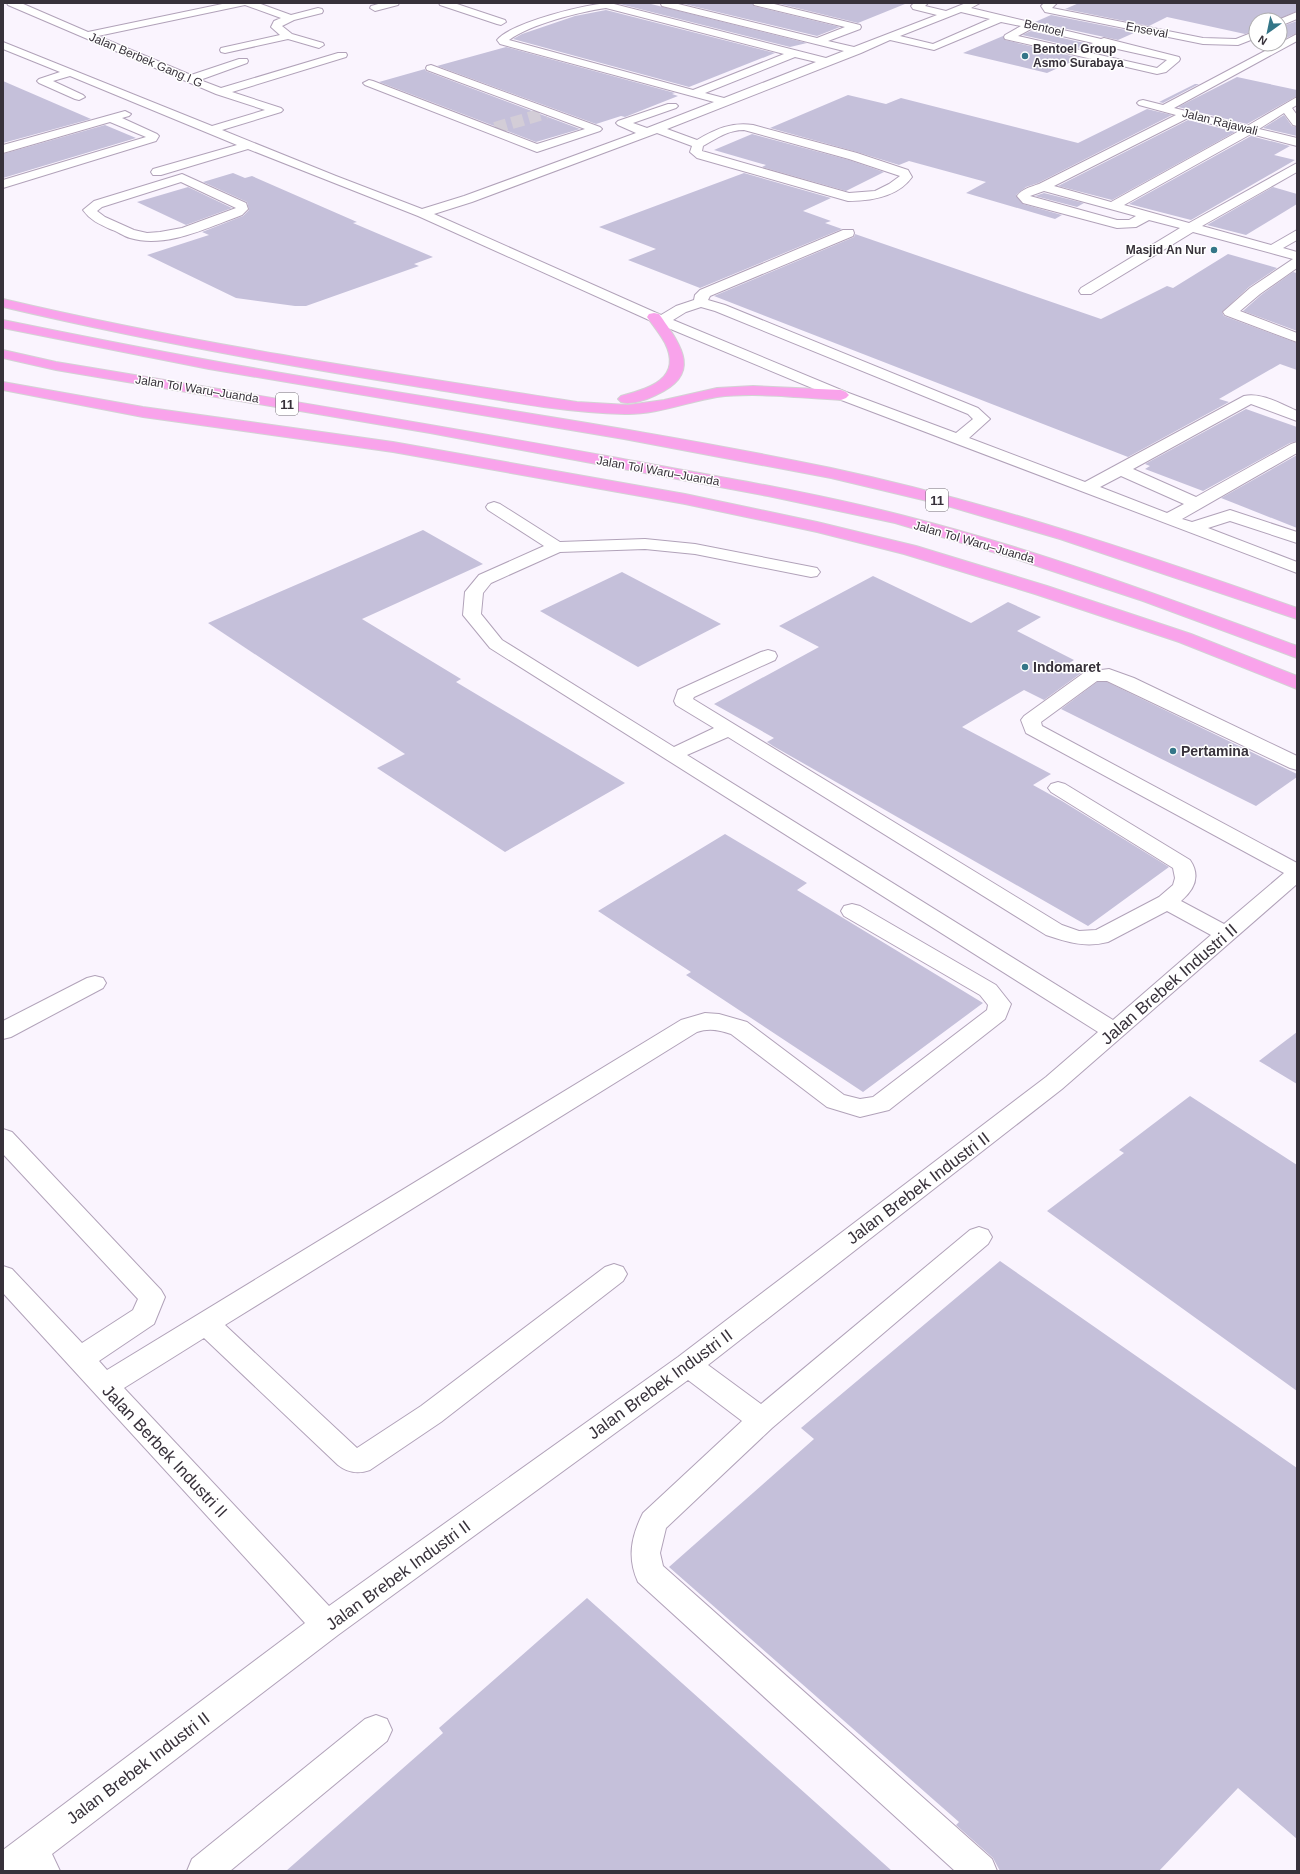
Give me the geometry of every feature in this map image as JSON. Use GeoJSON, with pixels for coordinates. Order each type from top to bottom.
{"type":"FeatureCollection","features":[{"type":"Feature","properties":{"kind":"highway"},"geometry":{"type":"LineString","coordinates":[[3,303],[122,330],[278,358],[577,407],[628,410],[664,405],[717,393],[746,391],[841,395]]}},
{"type":"Feature","properties":{"kind":"highway"},"geometry":{"type":"LineString","coordinates":[[278,358],[371,365],[562,396],[594,400],[619,400],[638,397],[655,391],[671,381],[678,367],[673,346],[658,319]]}},
{"type":"Feature","properties":{"kind":"highway","name":"Jalan Tol Waru–Juanda"},"geometry":{"type":"LineString","coordinates":[[3,324],[76,340],[197,363],[647,438],[833,474],[917,494],[1034,525],[1180,572],[1297,614]]}},
{"type":"Feature","properties":{"kind":"highway","name":"Jalan Tol Waru–Juanda"},"geometry":{"type":"LineString","coordinates":[[3,354],[56,366],[430,428],[768,491],[898,519],[1025,556],[1149,597],[1297,652]]}},
{"type":"Feature","properties":{"kind":"highway"},"geometry":{"type":"LineString","coordinates":[[3,386],[143,412],[401,448],[685,499],[818,527],[910,550],[1041,590],[1185,638],[1297,683]]}},
{"type":"Feature","properties":{"kind":"street"},"geometry":{"type":"LineString","coordinates":[[88,35],[242,3]]}},
{"type":"Feature","properties":{"kind":"street"},"geometry":{"type":"LineString","coordinates":[[249,3],[290,18]]}},
{"type":"Feature","properties":{"kind":"street"},"geometry":{"type":"LineString","coordinates":[[375,8],[394,3]]}},
{"type":"Feature","properties":{"kind":"street"},"geometry":{"type":"LineString","coordinates":[[444,3],[501,22]]}},
{"type":"Feature","properties":{"kind":"street"},"geometry":{"type":"LineString","coordinates":[[668,3],[666,4],[857,51]]}},
{"type":"Feature","properties":{"kind":"street"},"geometry":{"type":"LineString","coordinates":[[758,3],[856,27],[818,41]]}},
{"type":"Feature","properties":{"kind":"street"},"geometry":{"type":"LineString","coordinates":[[772,3],[864,25]]}},
{"type":"Feature","properties":{"kind":"street"},"geometry":{"type":"LineString","coordinates":[[923,3],[916,6],[947,14]]}},
{"type":"Feature","properties":{"kind":"street"},"geometry":{"type":"LineString","coordinates":[[422,213],[572,161],[652,131],[975,3]]}},
{"type":"Feature","properties":{"kind":"street","name":"Enseval"},"geometry":{"type":"LineString","coordinates":[[1052,3],[1046,6],[1049,10],[1203,41],[1238,42],[1248,38]]}},
{"type":"Feature","properties":{"kind":"street"},"geometry":{"type":"LineString","coordinates":[[726,102],[504,42],[502,40],[514,32],[570,13],[590,7],[606,5],[828,62]]}},
{"type":"Feature","properties":{"kind":"street"},"geometry":{"type":"LineString","coordinates":[[10,8],[32,21],[57,32]]}},
{"type":"Feature","properties":{"kind":"street","name":"Jalan Berbek Gang I G"},"geometry":{"type":"LineString","coordinates":[[10,8],[47,17],[220,92],[342,55]]}},
{"type":"Feature","properties":{"kind":"street","name":"Bentoel"},"geometry":{"type":"LineString","coordinates":[[960,9],[1175,59],[1162,70],[1157,71],[1081,54]]}},
{"type":"Feature","properties":{"kind":"street"},"geometry":{"type":"LineString","coordinates":[[318,11],[290,18],[278,23],[276,27],[288,36],[319,45]]}},
{"type":"Feature","properties":{"kind":"street"},"geometry":{"type":"LineString","coordinates":[[32,21],[47,17]]}},
{"type":"Feature","properties":{"kind":"street"},"geometry":{"type":"LineString","coordinates":[[880,28],[895,35],[934,47],[1001,18]]}},
{"type":"Feature","properties":{"kind":"street"},"geometry":{"type":"LineString","coordinates":[[1030,25],[1009,37],[1081,54],[1104,42]]}},
{"type":"Feature","properties":{"kind":"street"},"geometry":{"type":"LineString","coordinates":[[225,50],[288,36]]}},
{"type":"Feature","properties":{"kind":"street"},"geometry":{"type":"LineString","coordinates":[[1165,108],[1297,37]]}},
{"type":"Feature","properties":{"kind":"street"},"geometry":{"type":"LineString","coordinates":[[3,45],[267,153],[422,213],[658,319],[841,395],[1296,566]]}},
{"type":"Feature","properties":{"kind":"street"},"geometry":{"type":"LineString","coordinates":[[3,54],[18,51]]}},
{"type":"Feature","properties":{"kind":"street"},"geometry":{"type":"LineString","coordinates":[[695,93],[795,53]]}},
{"type":"Feature","properties":{"kind":"street"},"geometry":{"type":"LineString","coordinates":[[191,79],[243,60]]}},
{"type":"Feature","properties":{"kind":"street"},"geometry":{"type":"LineString","coordinates":[[431,68],[596,129],[536,148]]}},
{"type":"Feature","properties":{"kind":"street"},"geometry":{"type":"LineString","coordinates":[[71,72],[43,81],[79,97]]}},
{"type":"Feature","properties":{"kind":"street"},"geometry":{"type":"LineString","coordinates":[[369,83],[572,161]]}},
{"type":"Feature","properties":{"kind":"street"},"geometry":{"type":"LineString","coordinates":[[210,130],[277,110],[220,92]]}},
{"type":"Feature","properties":{"kind":"street"},"geometry":{"type":"LineString","coordinates":[[1112,206],[1249,130],[1297,100]]}},
{"type":"Feature","properties":{"kind":"street","name":"Jalan Rajawali"},"geometry":{"type":"LineString","coordinates":[[1143,102],[1297,142]]}},
{"type":"Feature","properties":{"kind":"street"},"geometry":{"type":"LineString","coordinates":[[3,149],[153,106]]}},
{"type":"Feature","properties":{"kind":"street"},"geometry":{"type":"LineString","coordinates":[[622,123],[672,106]]}},
{"type":"Feature","properties":{"kind":"street"},"geometry":{"type":"LineString","coordinates":[[1285,107],[1297,123]]}},
{"type":"Feature","properties":{"kind":"street"},"geometry":{"type":"LineString","coordinates":[[1147,216],[1131,224],[1117,224],[1027,200],[1023,196],[1026,193],[1043,187],[1187,114]]}},
{"type":"Feature","properties":{"kind":"street"},"geometry":{"type":"LineString","coordinates":[[3,184],[152,139],[153,136],[111,118]]}},
{"type":"Feature","properties":{"kind":"street"},"geometry":{"type":"LineString","coordinates":[[608,118],[698,144],[727,127],[737,126],[753,128],[904,172],[906,177],[901,183],[876,195],[848,197],[701,155],[696,152],[698,144]]}},
{"type":"Feature","properties":{"kind":"street"},"geometry":{"type":"LineString","coordinates":[[152,174],[248,145]]}},
{"type":"Feature","properties":{"kind":"street"},"geometry":{"type":"LineString","coordinates":[[249,158],[267,153]]}},
{"type":"Feature","properties":{"kind":"street"},"geometry":{"type":"LineString","coordinates":[[1086,291],[1191,227],[1297,167]]}},
{"type":"Feature","properties":{"kind":"street"},"geometry":{"type":"LineString","coordinates":[[182,178],[242,206],[242,209],[195,227],[150,237],[127,232],[96,218],[89,210],[98,204],[182,178],[203,172]]}},
{"type":"Feature","properties":{"kind":"street"},"geometry":{"type":"LineString","coordinates":[[1043,187],[1297,256]]}},
{"type":"Feature","properties":{"kind":"street"},"geometry":{"type":"LineString","coordinates":[[700,302],[702,295],[705,293],[848,233]]}},
{"type":"Feature","properties":{"kind":"street"},"geometry":{"type":"LineString","coordinates":[[1273,249],[1297,234]]}},
{"type":"Feature","properties":{"kind":"street"},"geometry":{"type":"LineString","coordinates":[[1297,262],[1255,291],[1230,312],[1297,338]]}},
{"type":"Feature","properties":{"kind":"street"},"geometry":{"type":"LineString","coordinates":[[658,319],[700,302],[720,308],[973,411],[982,419],[958,440]]}},
{"type":"Feature","properties":{"kind":"street"},"geometry":{"type":"LineString","coordinates":[[1086,488],[1249,399],[1260,401],[1297,416]]}},
{"type":"Feature","properties":{"kind":"street"},"geometry":{"type":"LineString","coordinates":[[1169,519],[1297,447]]}},
{"type":"Feature","properties":{"kind":"street"},"geometry":{"type":"LineString","coordinates":[[1121,470],[1197,504]]}},
{"type":"Feature","properties":{"kind":"street"},"geometry":{"type":"LineString","coordinates":[[494,507],[557,547]]}},
{"type":"Feature","properties":{"kind":"street"},"geometry":{"type":"LineString","coordinates":[[1192,528],[1230,515],[1297,538]]}},
{"type":"Feature","properties":{"kind":"street"},"geometry":{"type":"LineString","coordinates":[[811,572],[695,549],[645,544],[557,547],[485,579],[474,592],[472,615],[496,644],[1114,1031]]}},
{"type":"Feature","properties":{"kind":"street"},"geometry":{"type":"LineString","coordinates":[[768,656],[685,694],[683,701],[1054,930],[1078,938],[1100,937],[1167,902],[1184,887],[1187,879],[1183,865],[1058,788]]}},
{"type":"Feature","properties":{"kind":"street"},"geometry":{"type":"LineString","coordinates":[[1297,764],[1127,682],[1109,675],[1092,676],[1031,720],[1033,729],[1297,872]]}},
{"type":"Feature","properties":{"kind":"street"},"geometry":{"type":"LineString","coordinates":[[671,755],[729,729]]}},
{"type":"Feature","properties":{"kind":"street","name":"Jalan Brebek Industri II"},"geometry":{"type":"LineString","coordinates":[[3,1871],[36,1860],[327,1626],[688,1365],[1054,1083],[1297,872]]}},
{"type":"Feature","properties":{"kind":"street"},"geometry":{"type":"LineString","coordinates":[[1167,902],[1226,934]]}},
{"type":"Feature","properties":{"kind":"street"},"geometry":{"type":"LineString","coordinates":[[104,1386],[689,1026],[705,1021],[719,1022],[739,1028],[836,1101],[860,1108],[880,1104],[996,1014],[1000,1004],[988,990],[852,911]]}},
{"type":"Feature","properties":{"kind":"street"},"geometry":{"type":"LineString","coordinates":[[3,1031],[95,983]]}},
{"type":"Feature","properties":{"kind":"street"},"geometry":{"type":"LineString","coordinates":[[3,1138],[152,1297],[144,1318],[80,1359]]}},
{"type":"Feature","properties":{"kind":"street"},"geometry":{"type":"LineString","coordinates":[[979,1238],[762,1420],[654,1522],[644,1553],[649,1573],[980,1871]]}},
{"type":"Feature","properties":{"kind":"street"},"geometry":{"type":"LineString","coordinates":[[206,1323],[348,1457],[352,1460],[360,1461],[431,1414],[614,1274]]}},
{"type":"Feature","properties":{"kind":"street","name":"Jalan Berbek Industri II"},"geometry":{"type":"LineString","coordinates":[[3,1276],[327,1626]]}},
{"type":"Feature","properties":{"kind":"street"},"geometry":{"type":"LineString","coordinates":[[688,1365],[762,1420]]}},
{"type":"Feature","properties":{"kind":"street"},"geometry":{"type":"LineString","coordinates":[[204,1871],[376,1730]]}},
{"type":"Feature","properties":{"kind":"building"},"geometry":{"type":"Polygon","coordinates":[[[616,3],[647,3],[807,43],[790,47],[616,3]]]}},
{"type":"Feature","properties":{"kind":"building"},"geometry":{"type":"Polygon","coordinates":[[[680,3],[752,3],[754,6],[840,27],[817,36],[680,3]]]}},
{"type":"Feature","properties":{"kind":"building"},"geometry":{"type":"Polygon","coordinates":[[[776,3],[905,3],[905,4],[858,23],[776,3]]]}},
{"type":"Feature","properties":{"kind":"building"},"geometry":{"type":"Polygon","coordinates":[[[1079,3],[1297,3],[1297,11],[1288,15],[1288,12],[1248,12],[1248,33],[1245,34],[1167,17],[1149,26],[1065,9],[1079,3]]]}},
{"type":"Feature","properties":{"kind":"building"},"geometry":{"type":"Polygon","coordinates":[[[606,10],[775,53],[689,87],[513,39],[522,34],[575,16],[606,10]]]}},
{"type":"Feature","properties":{"kind":"building"},"geometry":{"type":"Polygon","coordinates":[[[1051,15],[1136,32],[1118,40],[1035,22],[1051,15]]]}},
{"type":"Feature","properties":{"kind":"building"},"geometry":{"type":"Polygon","coordinates":[[[1297,21],[1297,33],[1288,37],[1288,24],[1297,21]]]}},
{"type":"Feature","properties":{"kind":"building"},"geometry":{"type":"Polygon","coordinates":[[[1031,31],[1089,44],[1080,48],[1022,35],[1031,31]]]}},
{"type":"Feature","properties":{"kind":"building","name":"Bentoel Group Asmo Surabaya"},"geometry":{"type":"Polygon","coordinates":[[[1003,36],[1005,40],[1080,58],[1047,73],[963,53],[1003,36]]]}},
{"type":"Feature","properties":{"kind":"building"},"geometry":{"type":"Polygon","coordinates":[[[506,47],[675,93],[672,94],[678,96],[625,117],[621,116],[596,124],[437,66],[506,47]]]}},
{"type":"Feature","properties":{"kind":"building"},"geometry":{"type":"Polygon","coordinates":[[[425,69],[426,71],[580,129],[536,142],[379,82],[425,69]]]}},
{"type":"Feature","properties":{"kind":"building"},"geometry":{"type":"Polygon","coordinates":[[[1237,77],[1297,90],[1297,96],[1247,124],[1178,107],[1237,77]]]}},
{"type":"Feature","properties":{"kind":"building"},"geometry":{"type":"Polygon","coordinates":[[[3,81],[91,119],[3,143],[3,81]]]}},
{"type":"Feature","properties":{"kind":"building"},"geometry":{"type":"Polygon","coordinates":[[[1195,84],[1199,84],[1163,103],[1159,102],[1195,84]]]}},
{"type":"Feature","properties":{"kind":"building"},"geometry":{"type":"Polygon","coordinates":[[[848,95],[886,104],[901,98],[1078,143],[1147,109],[1172,115],[1038,183],[1026,187],[1016,195],[1023,204],[1062,215],[1055,219],[966,193],[986,182],[909,161],[899,165],[770,128],[848,95]]]}},
{"type":"Feature","properties":{"kind":"building"},"geometry":{"type":"Polygon","coordinates":[[[1284,115],[1292,126],[1297,127],[1297,136],[1263,128],[1284,115]]]}},
{"type":"Feature","properties":{"kind":"building"},"geometry":{"type":"Polygon","coordinates":[[[1188,120],[1235,132],[1112,200],[1058,186],[1188,120]]]}},
{"type":"Feature","properties":{"kind":"building"},"geometry":{"type":"Polygon","coordinates":[[[105,125],[136,138],[3,178],[3,154],[105,125]]]}},
{"type":"Feature","properties":{"kind":"building"},"geometry":{"type":"Polygon","coordinates":[[[752,134],[849,160],[884,172],[846,191],[762,167],[766,165],[714,150],[752,134]]]}},
{"type":"Feature","properties":{"kind":"building"},"geometry":{"type":"Polygon","coordinates":[[[1251,136],[1290,146],[1274,155],[1295,160],[1191,220],[1129,204],[1251,136]]]}},
{"type":"Feature","properties":{"kind":"building"},"geometry":{"type":"Polygon","coordinates":[[[233,173],[245,178],[252,176],[357,222],[353,223],[433,257],[414,264],[419,266],[306,306],[295,306],[236,298],[147,255],[209,235],[202,232],[243,216],[249,210],[247,202],[203,182],[233,173]]]}},
{"type":"Feature","properties":{"kind":"building"},"geometry":{"type":"Polygon","coordinates":[[[744,173],[831,198],[803,211],[831,221],[825,223],[842,229],[700,288],[628,260],[656,249],[599,227],[744,173]]]}},
{"type":"Feature","properties":{"kind":"building"},"geometry":{"type":"Polygon","coordinates":[[[188,187],[232,208],[186,225],[137,202],[188,187]]]}},
{"type":"Feature","properties":{"kind":"building"},"geometry":{"type":"Polygon","coordinates":[[[1273,187],[1297,194],[1297,204],[1246,235],[1207,225],[1273,187]]]}},
{"type":"Feature","properties":{"kind":"building"},"geometry":{"type":"Polygon","coordinates":[[[1044,193],[1084,203],[1077,207],[1035,196],[1044,193]]]}},
{"type":"Feature","properties":{"kind":"building"},"geometry":{"type":"Polygon","coordinates":[[[855,234],[1101,319],[1167,286],[1173,288],[1228,254],[1277,268],[1249,287],[1222,312],[1224,316],[1297,343],[1297,370],[1280,364],[1219,399],[1229,402],[1128,457],[714,296],[854,237],[855,234]]]}},
{"type":"Feature","properties":{"kind":"building"},"geometry":{"type":"Polygon","coordinates":[[[1293,272],[1297,273],[1297,331],[1243,311],[1261,295],[1293,272]]]}},
{"type":"Feature","properties":{"kind":"building"},"geometry":{"type":"Polygon","coordinates":[[[1246,409],[1297,427],[1297,441],[1290,443],[1203,491],[1145,469],[1150,466],[1145,464],[1246,409]]]}},
{"type":"Feature","properties":{"kind":"building"},"geometry":{"type":"Polygon","coordinates":[[[1297,455],[1297,528],[1221,498],[1297,455]]]}},
{"type":"Feature","properties":{"kind":"building"},"geometry":{"type":"Polygon","coordinates":[[[423,530],[483,564],[362,619],[461,679],[456,682],[625,783],[505,852],[377,768],[405,754],[208,623],[423,530]]]}},
{"type":"Feature","properties":{"kind":"building"},"geometry":{"type":"Polygon","coordinates":[[[622,572],[721,624],[638,667],[540,611],[622,572]]]}},
{"type":"Feature","properties":{"kind":"building"},"geometry":{"type":"Polygon","coordinates":[[[873,576],[971,623],[1008,602],[1041,617],[1017,631],[1074,660],[1068,664],[1084,671],[1044,700],[1024,690],[962,727],[1051,774],[1033,785],[1062,801],[1169,867],[1088,926],[773,746],[767,742],[774,738],[714,704],[819,647],[779,626],[873,576]]]}},
{"type":"Feature","properties":{"kind":"building"},"geometry":{"type":"Polygon","coordinates":[[[1097,682],[1107,682],[1297,774],[1297,777],[1256,806],[1061,709],[1097,682]]]}},
{"type":"Feature","properties":{"kind":"building"},"geometry":{"type":"Polygon","coordinates":[[[725,834],[807,883],[797,890],[983,1003],[863,1092],[686,975],[691,972],[598,911],[725,834]]]}},
{"type":"Feature","properties":{"kind":"building"},"geometry":{"type":"Polygon","coordinates":[[[1297,1032],[1297,1084],[1259,1061],[1297,1032]]]}},
{"type":"Feature","properties":{"kind":"building"},"geometry":{"type":"Polygon","coordinates":[[[1190,1096],[1297,1165],[1297,1391],[1047,1211],[1124,1153],[1119,1150],[1190,1096]]]}},
{"type":"Feature","properties":{"kind":"building"},"geometry":{"type":"Polygon","coordinates":[[[1000,1261],[1297,1468],[1297,1839],[1238,1788],[1159,1871],[1000,1871],[993,1858],[956,1825],[959,1822],[669,1567],[814,1439],[801,1428],[1000,1261]]]}},
{"type":"Feature","properties":{"kind":"building"},"geometry":{"type":"Polygon","coordinates":[[[587,1598],[892,1871],[286,1871],[443,1733],[439,1728],[587,1598]]]}},
{"type":"Feature","properties":{"kind":"tunnel"},"geometry":{"type":"LineString","coordinates":[[495,128],[546,113]]}},
{"type":"Feature","properties":{"kind":"place","name":"Bentoel Group Asmo Surabaya"},"geometry":{"type":"Point","coordinates":[1025,56]}},
{"type":"Feature","properties":{"kind":"place","name":"Masjid An Nur"},"geometry":{"type":"Point","coordinates":[1214,250]}},
{"type":"Feature","properties":{"kind":"place","name":"Indomaret"},"geometry":{"type":"Point","coordinates":[1025,667]}},
{"type":"Feature","properties":{"kind":"place","name":"Pertamina"},"geometry":{"type":"Point","coordinates":[1173,751]}}]}
